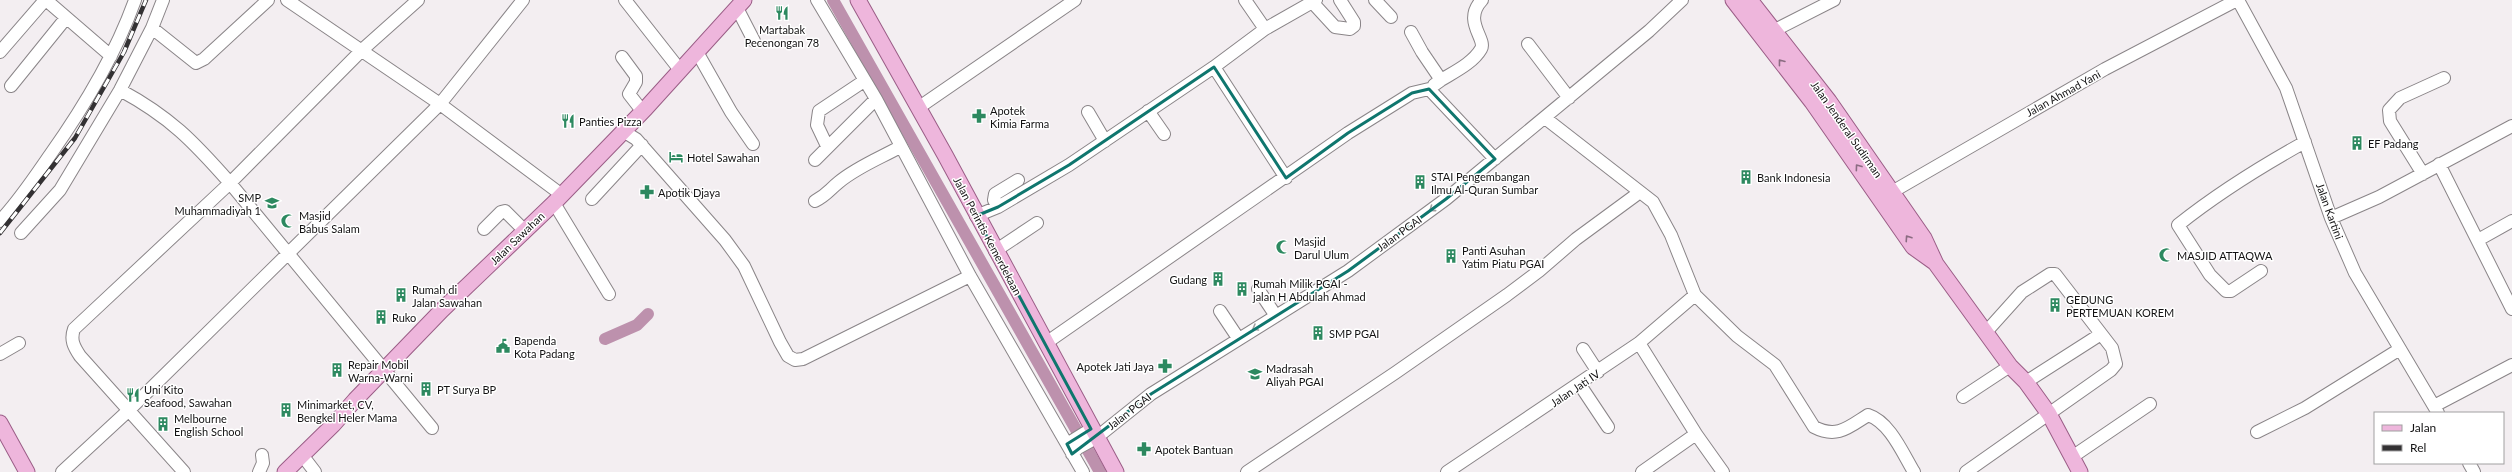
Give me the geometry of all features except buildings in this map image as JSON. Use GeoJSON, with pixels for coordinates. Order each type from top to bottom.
{"type":"FeatureCollection","features":[{"type":"Feature","properties":{"kind":"main road","name":"Jalan Perintis Kemerdekaan"},"geometry":{"type":"LineString","coordinates":[[858,0],[1046,343],[1082,440],[1116,472]]}},
{"type":"Feature","properties":{"kind":"main road"},"geometry":{"type":"LineString","coordinates":[[1733,0],[1886,195]]}},
{"type":"Feature","properties":{"kind":"main road","name":"Jalan Jenderal Sudirman"},"geometry":{"type":"LineString","coordinates":[[1750,0],[1772,31],[1810,76],[1886,195],[1924,238],[1936,264],[2010,366],[2026,382],[2049,414],[2080,472]]}},
{"type":"Feature","properties":{"kind":"main road","name":"Jalan Sawahan"},"geometry":{"type":"LineString","coordinates":[[285,472],[384,372],[442,310],[558,199],[643,112],[741,4]]}},
{"type":"Feature","properties":{"kind":"main road"},"geometry":{"type":"LineString","coordinates":[[0,423],[27,472]]}},
{"type":"Feature","properties":{"kind":"street"},"geometry":{"type":"LineString","coordinates":[[0,52],[46,0],[112,56]]}},
{"type":"Feature","properties":{"kind":"street"},"geometry":{"type":"LineString","coordinates":[[0,221],[26,189],[72,125],[112,56],[135,0]]}},
{"type":"Feature","properties":{"kind":"street"},"geometry":{"type":"LineString","coordinates":[[21,233],[60,190],[120,90],[152,28],[163,0]]}},
{"type":"Feature","properties":{"kind":"street"},"geometry":{"type":"LineString","coordinates":[[152,28],[196,63],[204,59],[268,0]]}},
{"type":"Feature","properties":{"kind":"street"},"geometry":{"type":"LineString","coordinates":[[287,0],[440,104],[558,199],[609,294]]}},
{"type":"Feature","properties":{"kind":"street"},"geometry":{"type":"LineString","coordinates":[[184,472],[78,352],[72,341],[74,329],[230,183],[362,50],[418,0]]}},
{"type":"Feature","properties":{"kind":"street"},"geometry":{"type":"LineString","coordinates":[[62,472],[129,410],[440,104],[523,0]]}},
{"type":"Feature","properties":{"kind":"street"},"geometry":{"type":"LineString","coordinates":[[625,0],[680,70]]}},
{"type":"Feature","properties":{"kind":"street"},"geometry":{"type":"LineString","coordinates":[[817,0],[876,99],[900,147],[970,276],[1082,440],[1083,472]]}},
{"type":"Feature","properties":{"kind":"street"},"geometry":{"type":"LineString","coordinates":[[918,108],[967,76],[1075,0]]}},
{"type":"Feature","properties":{"kind":"street"},"geometry":{"type":"LineString","coordinates":[[1245,0],[1265,29]]}},
{"type":"Feature","properties":{"kind":"street"},"geometry":{"type":"LineString","coordinates":[[976,216],[998,207],[1069,165],[1148,110],[1214,67],[1265,29],[1314,1],[1335,27],[1350,29],[1354,26],[1354,22],[1340,0]]}},
{"type":"Feature","properties":{"kind":"street"},"geometry":{"type":"LineString","coordinates":[[1375,0],[1391,16]]}},
{"type":"Feature","properties":{"kind":"street"},"geometry":{"type":"LineString","coordinates":[[1046,343],[1286,178],[1348,133],[1412,93],[1429,89],[1475,57],[1482,49],[1482,44],[1473,25],[1476,11],[1482,0]]}},
{"type":"Feature","properties":{"kind":"street","name":"Jalan PGAI"},"geometry":{"type":"LineString","coordinates":[[1082,440],[1238,338],[1276,316],[1348,270],[1446,199],[1649,31],[1682,0]]}},
{"type":"Feature","properties":{"kind":"street"},"geometry":{"type":"LineString","coordinates":[[1772,31],[1834,0]]}},
{"type":"Feature","properties":{"kind":"street","name":"Jalan Ahmad Yani"},"geometry":{"type":"LineString","coordinates":[[1886,195],[2105,70],[2237,0]]}},
{"type":"Feature","properties":{"kind":"street","name":"Jalan Kartini"},"geometry":{"type":"LineString","coordinates":[[2237,0],[2286,88],[2331,218],[2355,274],[2436,409]]}},
{"type":"Feature","properties":{"kind":"street"},"geometry":{"type":"LineString","coordinates":[[741,4],[754,41]]}},
{"type":"Feature","properties":{"kind":"street"},"geometry":{"type":"LineString","coordinates":[[10,86],[66,18]]}},
{"type":"Feature","properties":{"kind":"street"},"geometry":{"type":"LineString","coordinates":[[1411,32],[1422,52],[1441,80]]}},
{"type":"Feature","properties":{"kind":"street"},"geometry":{"type":"LineString","coordinates":[[1528,44],[1569,98]]}},
{"type":"Feature","properties":{"kind":"street"},"geometry":{"type":"LineString","coordinates":[[697,52],[731,112],[753,144]]}},
{"type":"Feature","properties":{"kind":"street"},"geometry":{"type":"LineString","coordinates":[[622,57],[636,76],[636,82],[630,94],[643,112]]}},
{"type":"Feature","properties":{"kind":"street"},"geometry":{"type":"LineString","coordinates":[[1214,67],[1286,178]]}},
{"type":"Feature","properties":{"kind":"street"},"geometry":{"type":"LineString","coordinates":[[2423,174],[2390,121],[2389,110],[2400,98],[2444,78]]}},
{"type":"Feature","properties":{"kind":"street"},"geometry":{"type":"LineString","coordinates":[[827,146],[817,125],[819,111],[864,81]]}},
{"type":"Feature","properties":{"kind":"street"},"geometry":{"type":"LineString","coordinates":[[1429,89],[1495,158]]}},
{"type":"Feature","properties":{"kind":"street"},"geometry":{"type":"LineString","coordinates":[[120,90],[142,102],[177,126],[230,183],[384,372],[432,428]]}},
{"type":"Feature","properties":{"kind":"street"},"geometry":{"type":"LineString","coordinates":[[815,160],[827,146],[876,99]]}},
{"type":"Feature","properties":{"kind":"street"},"geometry":{"type":"LineString","coordinates":[[1148,110],[1164,134]]}},
{"type":"Feature","properties":{"kind":"street"},"geometry":{"type":"LineString","coordinates":[[1088,112],[1105,141]]}},
{"type":"Feature","properties":{"kind":"street"},"geometry":{"type":"LineString","coordinates":[[1545,118],[1640,192],[1658,209],[1696,295],[1737,336],[1775,365],[1814,427],[1825,433],[1847,430],[1868,416],[1877,418],[1885,426],[1914,472]]}},
{"type":"Feature","properties":{"kind":"street"},"geometry":{"type":"LineString","coordinates":[[2331,218],[2379,197],[2512,126]]}},
{"type":"Feature","properties":{"kind":"street"},"geometry":{"type":"LineString","coordinates":[[623,131],[633,136],[642,145],[725,240],[739,259],[773,330],[788,356],[795,360],[803,359],[856,335],[970,276]]}},
{"type":"Feature","properties":{"kind":"street"},"geometry":{"type":"LineString","coordinates":[[2261,271],[2232,291],[2226,292],[2210,275],[2178,225],[2216,196],[2257,168],[2305,142]]}},
{"type":"Feature","properties":{"kind":"street"},"geometry":{"type":"LineString","coordinates":[[592,199],[642,145]]}},
{"type":"Feature","properties":{"kind":"street"},"geometry":{"type":"LineString","coordinates":[[814,201],[831,191],[838,183],[854,172],[900,147]]}},
{"type":"Feature","properties":{"kind":"street"},"geometry":{"type":"LineString","coordinates":[[2439,164],[2512,309]]}},
{"type":"Feature","properties":{"kind":"street"},"geometry":{"type":"LineString","coordinates":[[998,207],[994,200],[995,194],[1018,180]]}},
{"type":"Feature","properties":{"kind":"street"},"geometry":{"type":"LineString","coordinates":[[1246,472],[1389,378],[1507,295],[1539,271],[1576,239],[1640,192]]}},
{"type":"Feature","properties":{"kind":"street"},"geometry":{"type":"LineString","coordinates":[[484,229],[501,212],[505,211],[525,231]]}},
{"type":"Feature","properties":{"kind":"street"},"geometry":{"type":"LineString","coordinates":[[2478,240],[2512,221]]}},
{"type":"Feature","properties":{"kind":"street"},"geometry":{"type":"LineString","coordinates":[[995,251],[1037,223]]}},
{"type":"Feature","properties":{"kind":"street"},"geometry":{"type":"LineString","coordinates":[[1966,472],[2111,370],[2116,364],[2112,348],[2102,334],[2058,277],[2050,274],[2022,292],[1986,332]]}},
{"type":"Feature","properties":{"kind":"street"},"geometry":{"type":"LineString","coordinates":[[1258,289],[1276,316]]}},
{"type":"Feature","properties":{"kind":"street","name":"Jalan Jati IV"},"geometry":{"type":"LineString","coordinates":[[1447,472],[1580,385],[1639,343],[1696,295]]}},
{"type":"Feature","properties":{"kind":"street"},"geometry":{"type":"LineString","coordinates":[[1220,311],[1238,338]]}},
{"type":"Feature","properties":{"kind":"street"},"geometry":{"type":"LineString","coordinates":[[2026,382],[2102,334]]}},
{"type":"Feature","properties":{"kind":"street"},"geometry":{"type":"LineString","coordinates":[[0,354],[19,343]]}},
{"type":"Feature","properties":{"kind":"street"},"geometry":{"type":"LineString","coordinates":[[1639,343],[1696,434],[1723,472]]}},
{"type":"Feature","properties":{"kind":"street"},"geometry":{"type":"LineString","coordinates":[[1583,349],[1598,372]]}},
{"type":"Feature","properties":{"kind":"street"},"geometry":{"type":"LineString","coordinates":[[2257,432],[2304,408],[2400,349]]}},
{"type":"Feature","properties":{"kind":"street"},"geometry":{"type":"LineString","coordinates":[[2436,409],[2512,365]]}},
{"type":"Feature","properties":{"kind":"street"},"geometry":{"type":"LineString","coordinates":[[1963,397],[2010,366]]}},
{"type":"Feature","properties":{"kind":"street"},"geometry":{"type":"LineString","coordinates":[[1580,385],[1608,427]]}},
{"type":"Feature","properties":{"kind":"street"},"geometry":{"type":"LineString","coordinates":[[2072,457],[2150,404]]}},
{"type":"Feature","properties":{"kind":"street"},"geometry":{"type":"LineString","coordinates":[[1642,472],[1696,434]]}},
{"type":"Feature","properties":{"kind":"street"},"geometry":{"type":"LineString","coordinates":[[302,454],[315,472]]}},
{"type":"Feature","properties":{"kind":"street"},"geometry":{"type":"LineString","coordinates":[[259,472],[263,463],[262,455]]}},
{"type":"Feature","properties":{"kind":"highlighted area"},"geometry":{"type":"Polygon","coordinates":[[[1214,67],[1286,178],[1348,133],[1412,93],[1429,89],[1495,159],[1446,199],[1348,271],[1151,394],[1072,454],[1067,444],[1091,429],[976,216],[998,207],[1069,165],[1214,67]]]}},
{"type":"Feature","properties":{"kind":"waterway"},"geometry":{"type":"LineString","coordinates":[[833,0],[1100,472]]}},
{"type":"Feature","properties":{"kind":"waterway"},"geometry":{"type":"LineString","coordinates":[[605,339],[637,325],[648,314]]}},
{"type":"Feature","properties":{"kind":"railway"},"geometry":{"type":"LineString","coordinates":[[0,233],[75,138],[124,52],[146,0]]}},
{"type":"Feature","properties":{"kind":"place","name":"Martabak Pecenongan 78"},"geometry":{"type":"Point","coordinates":[782,13]}},
{"type":"Feature","properties":{"kind":"place","name":"Apotek Kimia Farma"},"geometry":{"type":"Point","coordinates":[979,116]}},
{"type":"Feature","properties":{"kind":"place","name":"Panties Pizza"},"geometry":{"type":"Point","coordinates":[568,121]}},
{"type":"Feature","properties":{"kind":"place","name":"EF Padang"},"geometry":{"type":"Point","coordinates":[2357,143]}},
{"type":"Feature","properties":{"kind":"place","name":"Hotel Sawahan"},"geometry":{"type":"Point","coordinates":[676,157]}},
{"type":"Feature","properties":{"kind":"place","name":"Bank Indonesia"},"geometry":{"type":"Point","coordinates":[1746,177]}},
{"type":"Feature","properties":{"kind":"place","name":"STAI Pengembangan Ilmu Al-Quran Sumbar"},"geometry":{"type":"Point","coordinates":[1420,182]}},
{"type":"Feature","properties":{"kind":"place","name":"Apotik Djaya"},"geometry":{"type":"Point","coordinates":[647,192]}},
{"type":"Feature","properties":{"kind":"place","name":"SMP Muhammadiyah 1"},"geometry":{"type":"Point","coordinates":[272,203]}},
{"type":"Feature","properties":{"kind":"place","name":"Masjid Babus Salam"},"geometry":{"type":"Point","coordinates":[288,221]}},
{"type":"Feature","properties":{"kind":"place","name":"Masjid Darul Ulum"},"geometry":{"type":"Point","coordinates":[1283,247]}},
{"type":"Feature","properties":{"kind":"place","name":"MASJID ATTAQWA"},"geometry":{"type":"Point","coordinates":[2166,255]}},
{"type":"Feature","properties":{"kind":"place","name":"Panti Asuhan Yatim Piatu PGAI"},"geometry":{"type":"Point","coordinates":[1451,256]}},
{"type":"Feature","properties":{"kind":"place","name":"Gudang"},"geometry":{"type":"Point","coordinates":[1218,279]}},
{"type":"Feature","properties":{"kind":"place","name":"Rumah Milik PGAI - jalan H Abdulah Ahmad"},"geometry":{"type":"Point","coordinates":[1242,289]}},
{"type":"Feature","properties":{"kind":"place","name":"Rumah di Jalan Sawahan"},"geometry":{"type":"Point","coordinates":[401,295]}},
{"type":"Feature","properties":{"kind":"place","name":"GEDUNG PERTEMUAN KOREM"},"geometry":{"type":"Point","coordinates":[2055,305]}},
{"type":"Feature","properties":{"kind":"place","name":"Ruko"},"geometry":{"type":"Point","coordinates":[381,317]}},
{"type":"Feature","properties":{"kind":"place","name":"SMP PGAI"},"geometry":{"type":"Point","coordinates":[1318,333]}},
{"type":"Feature","properties":{"kind":"place","name":"Bapenda Kota Padang"},"geometry":{"type":"Point","coordinates":[503,346]}},
{"type":"Feature","properties":{"kind":"place","name":"Apotek Jati Jaya"},"geometry":{"type":"Point","coordinates":[1165,366]}},
{"type":"Feature","properties":{"kind":"place","name":"Repair Mobil Warna-Warni"},"geometry":{"type":"Point","coordinates":[337,370]}},
{"type":"Feature","properties":{"kind":"place","name":"Madrasah Aliyah PGAI"},"geometry":{"type":"Point","coordinates":[1255,374]}},
{"type":"Feature","properties":{"kind":"place","name":"PT Surya BP"},"geometry":{"type":"Point","coordinates":[426,389]}},
{"type":"Feature","properties":{"kind":"place","name":"Uni Kito Seafood, Sawahan"},"geometry":{"type":"Point","coordinates":[133,395]}},
{"type":"Feature","properties":{"kind":"place","name":"Minimarket, CV, Bengkel Heler Mama"},"geometry":{"type":"Point","coordinates":[286,410]}},
{"type":"Feature","properties":{"kind":"place","name":"Melbourne English School"},"geometry":{"type":"Point","coordinates":[163,424]}},
{"type":"Feature","properties":{"kind":"place","name":"Apotek Bantuan"},"geometry":{"type":"Point","coordinates":[1144,449]}}]}
